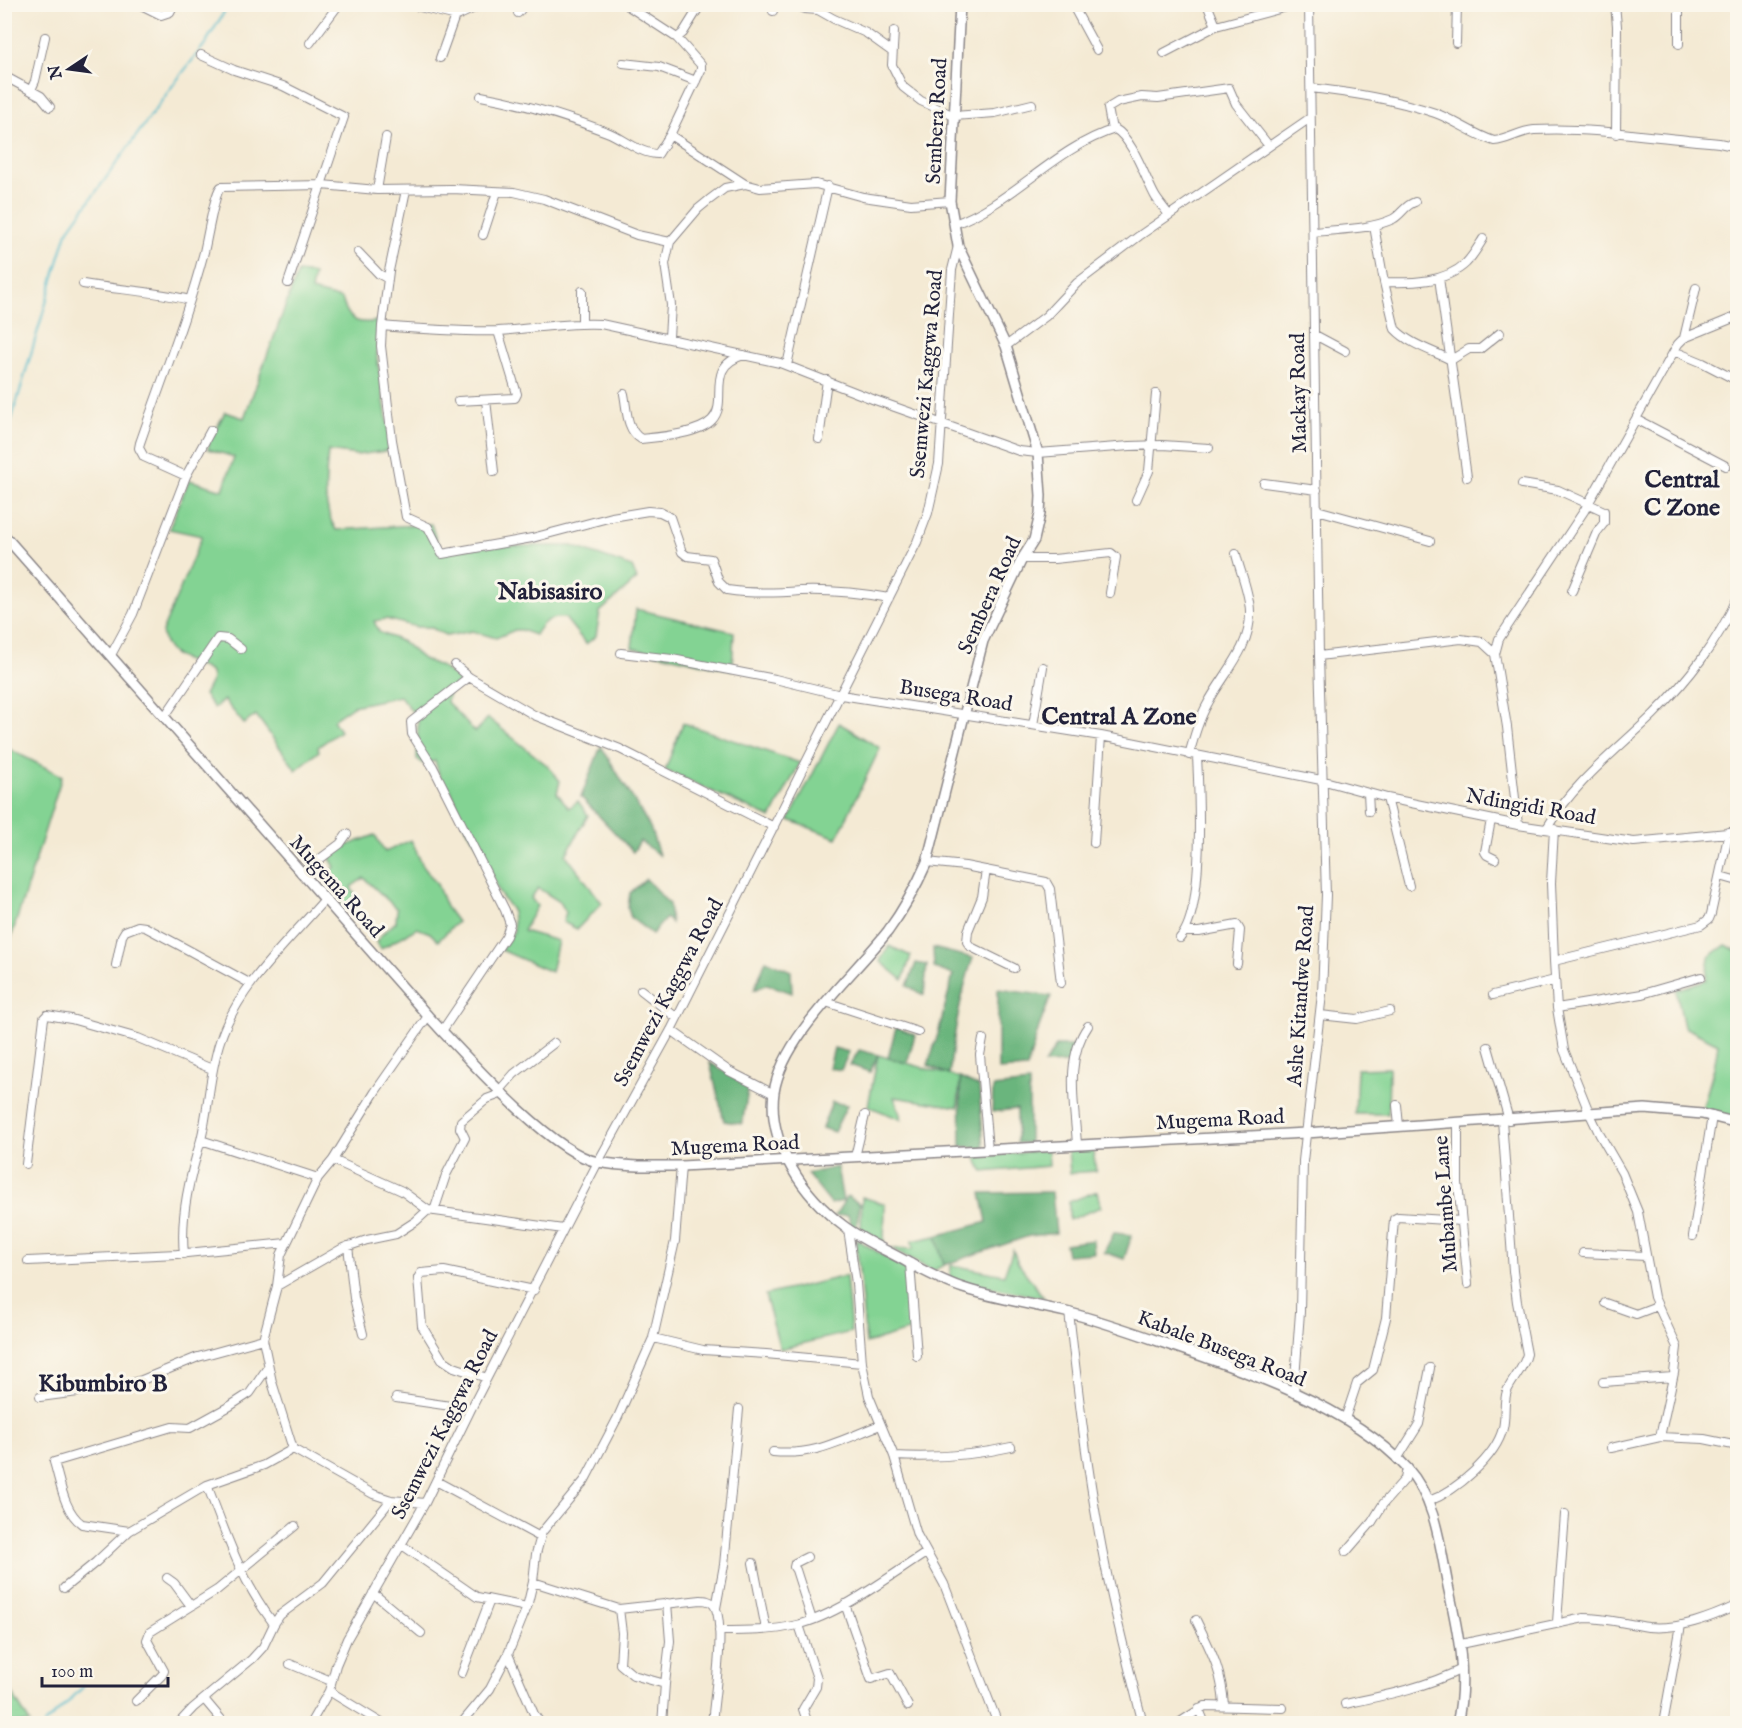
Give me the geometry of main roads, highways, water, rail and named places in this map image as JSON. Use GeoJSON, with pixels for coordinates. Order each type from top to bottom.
{"type":"FeatureCollection","features":[{"type":"Feature","properties":{"kind":"waterway"},"geometry":{"type":"LineString","coordinates":[[4,445],[67,232],[205,44],[229,4]]}},
{"type":"Feature","properties":{"kind":"waterway"},"geometry":{"type":"LineString","coordinates":[[44,1724],[84,1686]]}},
{"type":"Feature","properties":{"kind":"district","name":"Central C Zone"},"geometry":{"type":"Point","coordinates":[1682,493]}},
{"type":"Feature","properties":{"kind":"district","name":"Nabisasiro"},"geometry":{"type":"Point","coordinates":[550,591]}},
{"type":"Feature","properties":{"kind":"district","name":"Central A Zone"},"geometry":{"type":"Point","coordinates":[1119,716]}},
{"type":"Feature","properties":{"kind":"district","name":"Kibumbiro B"},"geometry":{"type":"Point","coordinates":[103,1383]}}]}
